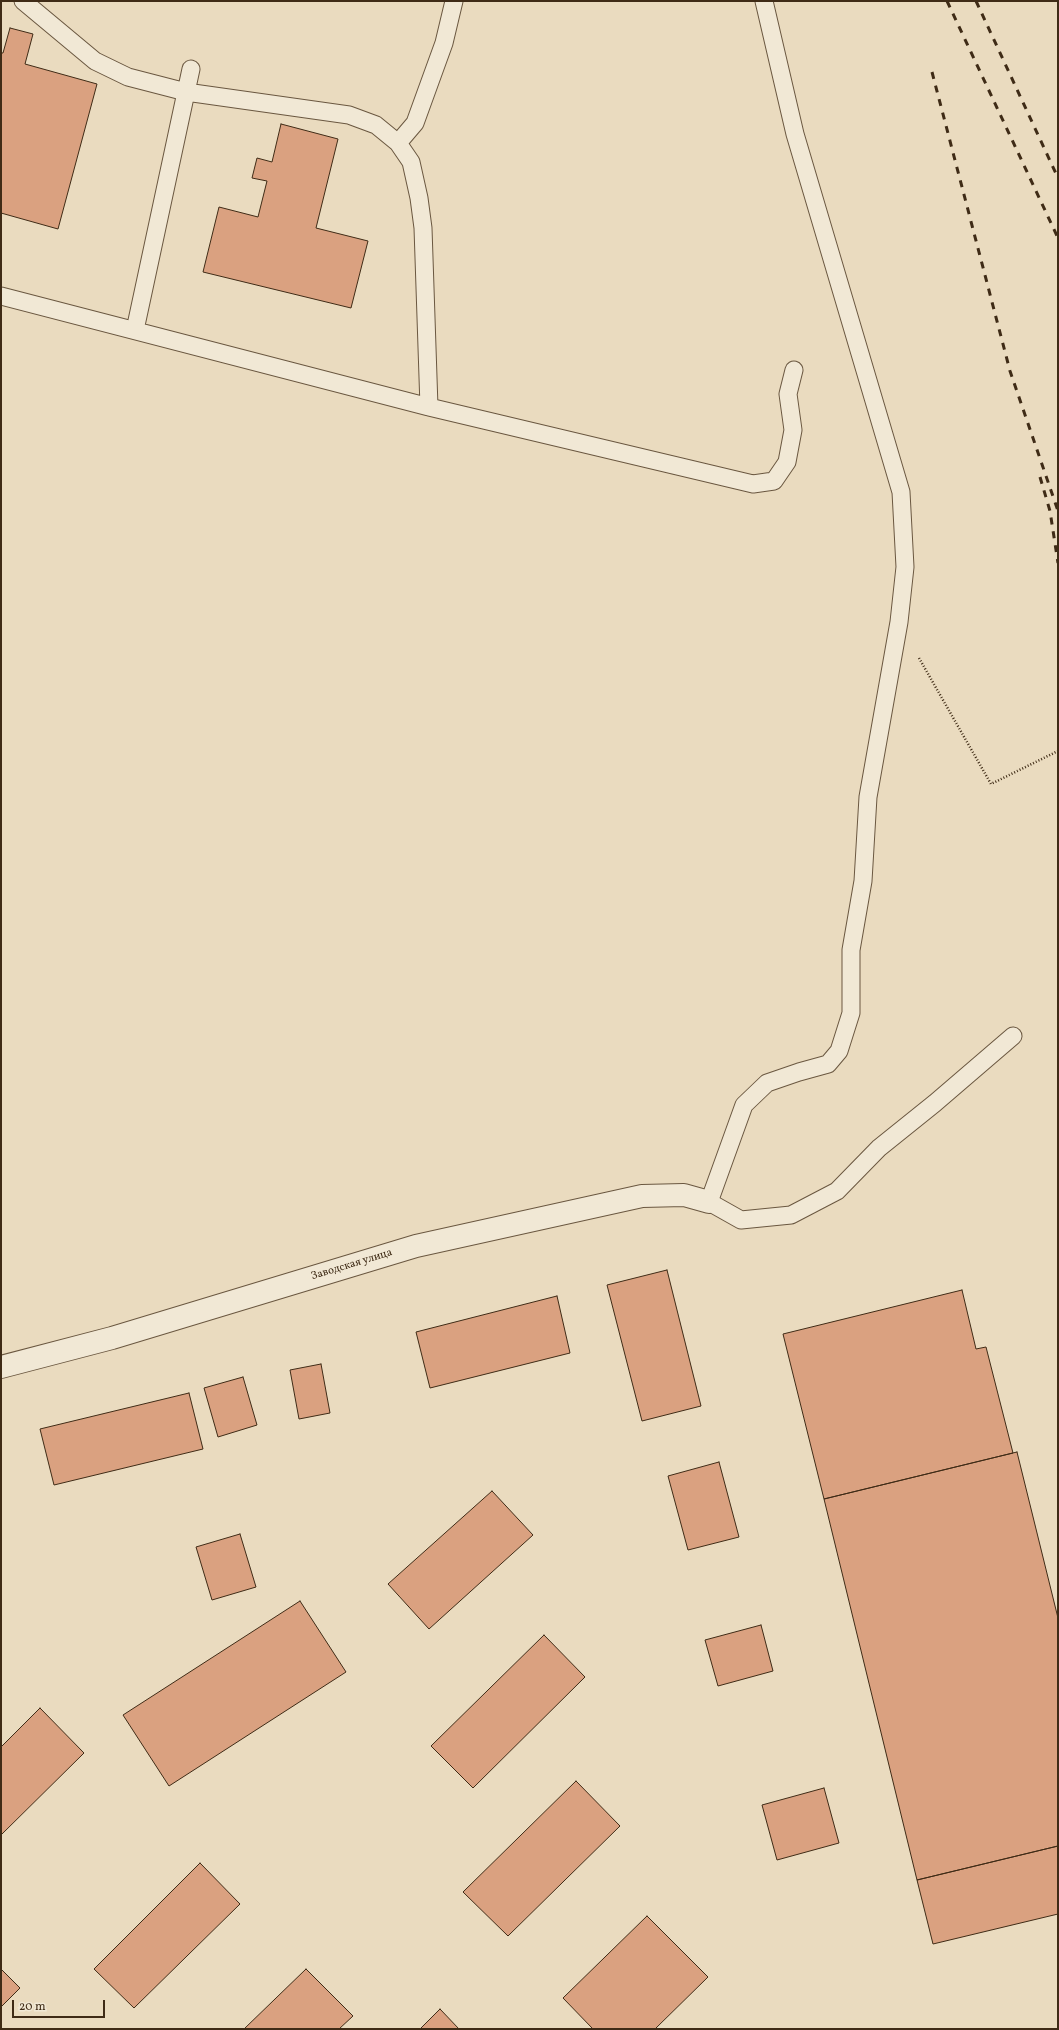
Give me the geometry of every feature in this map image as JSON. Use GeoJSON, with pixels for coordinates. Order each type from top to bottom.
{"type":"FeatureCollection","features":[{"type":"Feature","properties":{"kind":"street","name":"Заводская улица"},"geometry":{"type":"LineString","coordinates":[[1,1367],[112,1338],[416,1246],[642,1196],[684,1194],[709,1202]]}},
{"type":"Feature","properties":{"kind":"lane"},"geometry":{"type":"LineString","coordinates":[[23,1],[95,61],[128,77],[186,92],[349,115],[376,125],[398,143],[411,162],[419,198],[423,228],[429,407]]}},
{"type":"Feature","properties":{"kind":"lane"},"geometry":{"type":"LineString","coordinates":[[398,143],[415,124],[444,43],[454,1]]}},
{"type":"Feature","properties":{"kind":"lane"},"geometry":{"type":"LineString","coordinates":[[764,1],[795,134],[901,492],[905,567],[899,622],[868,797],[863,880],[851,950],[851,1013],[839,1051],[828,1064],[767,1083],[744,1105],[709,1202],[741,1220],[791,1215],[837,1191],[879,1148],[935,1103],[1013,1036]]}},
{"type":"Feature","properties":{"kind":"lane"},"geometry":{"type":"LineString","coordinates":[[135,330],[191,69]]}},
{"type":"Feature","properties":{"kind":"lane"},"geometry":{"type":"LineString","coordinates":[[1,296],[429,407],[754,484],[774,481],[787,462],[793,430],[788,394],[794,370]]}},
{"type":"Feature","properties":{"kind":"path"},"geometry":{"type":"LineString","coordinates":[[899,622],[991,784],[1058,751]]}},
{"type":"Feature","properties":{"kind":"building"},"geometry":{"type":"Polygon","coordinates":[[[10,28],[33,34],[25,64],[97,84],[58,229],[1,213],[1,53],[3,53],[10,28]]]}},
{"type":"Feature","properties":{"kind":"building"},"geometry":{"type":"Polygon","coordinates":[[[281,124],[338,139],[316,228],[368,241],[351,308],[203,272],[219,207],[258,217],[267,181],[252,178],[257,158],[272,162],[281,124]]]}},
{"type":"Feature","properties":{"kind":"building"},"geometry":{"type":"Polygon","coordinates":[[[667,1270],[701,1406],[642,1421],[607,1285],[667,1270]]]}},
{"type":"Feature","properties":{"kind":"building"},"geometry":{"type":"Polygon","coordinates":[[[962,1290],[976,1349],[986,1347],[1013,1453],[824,1499],[783,1334],[962,1290]]]}},
{"type":"Feature","properties":{"kind":"building"},"geometry":{"type":"Polygon","coordinates":[[[557,1296],[570,1353],[430,1388],[416,1332],[557,1296]]]}},
{"type":"Feature","properties":{"kind":"building"},"geometry":{"type":"Polygon","coordinates":[[[321,1364],[330,1413],[299,1419],[290,1370],[321,1364]]]}},
{"type":"Feature","properties":{"kind":"building"},"geometry":{"type":"Polygon","coordinates":[[[243,1377],[257,1425],[218,1437],[204,1388],[243,1377]]]}},
{"type":"Feature","properties":{"kind":"building"},"geometry":{"type":"Polygon","coordinates":[[[189,1393],[203,1449],[54,1485],[40,1429],[189,1393]]]}},
{"type":"Feature","properties":{"kind":"building"},"geometry":{"type":"Polygon","coordinates":[[[1017,1452],[1058,1618],[1058,1846],[917,1880],[824,1499],[1017,1452]]]}},
{"type":"Feature","properties":{"kind":"building"},"geometry":{"type":"Polygon","coordinates":[[[719,1462],[739,1537],[688,1550],[668,1476],[719,1462]]]}},
{"type":"Feature","properties":{"kind":"building"},"geometry":{"type":"Polygon","coordinates":[[[492,1491],[533,1535],[429,1629],[388,1584],[492,1491]]]}},
{"type":"Feature","properties":{"kind":"building"},"geometry":{"type":"Polygon","coordinates":[[[240,1534],[256,1587],[212,1600],[196,1547],[240,1534]]]}},
{"type":"Feature","properties":{"kind":"building"},"geometry":{"type":"Polygon","coordinates":[[[300,1601],[346,1672],[169,1786],[123,1715],[300,1601]]]}},
{"type":"Feature","properties":{"kind":"building"},"geometry":{"type":"Polygon","coordinates":[[[761,1625],[773,1671],[718,1686],[705,1640],[761,1625]]]}},
{"type":"Feature","properties":{"kind":"building"},"geometry":{"type":"Polygon","coordinates":[[[544,1635],[585,1677],[473,1788],[431,1746],[544,1635]]]}},
{"type":"Feature","properties":{"kind":"building"},"geometry":{"type":"Polygon","coordinates":[[[40,1708],[84,1753],[1,1835],[1,1747],[40,1708]]]}},
{"type":"Feature","properties":{"kind":"building"},"geometry":{"type":"Polygon","coordinates":[[[576,1781],[620,1826],[508,1936],[463,1892],[576,1781]]]}},
{"type":"Feature","properties":{"kind":"building"},"geometry":{"type":"Polygon","coordinates":[[[824,1788],[839,1843],[777,1860],[762,1805],[824,1788]]]}},
{"type":"Feature","properties":{"kind":"building"},"geometry":{"type":"Polygon","coordinates":[[[1058,1846],[1058,1914],[933,1944],[917,1880],[1058,1846]]]}},
{"type":"Feature","properties":{"kind":"building"},"geometry":{"type":"Polygon","coordinates":[[[200,1863],[240,1904],[134,2008],[94,1969],[200,1863]]]}},
{"type":"Feature","properties":{"kind":"building"},"geometry":{"type":"Polygon","coordinates":[[[647,1916],[708,1977],[655,2029],[593,2029],[563,1998],[647,1916]]]}},
{"type":"Feature","properties":{"kind":"building"},"geometry":{"type":"Polygon","coordinates":[[[1,1969],[20,1988],[1,2007],[1,1969]]]}},
{"type":"Feature","properties":{"kind":"building"},"geometry":{"type":"Polygon","coordinates":[[[306,1969],[353,2016],[339,2029],[244,2029],[306,1969]]]}},
{"type":"Feature","properties":{"kind":"building"},"geometry":{"type":"Polygon","coordinates":[[[440,2009],[459,2029],[420,2029],[440,2009]]]}},
{"type":"Feature","properties":{"kind":"railway"},"geometry":{"type":"LineString","coordinates":[[947,1],[1058,238]]}},
{"type":"Feature","properties":{"kind":"railway"},"geometry":{"type":"LineString","coordinates":[[976,1],[1058,178]]}},
{"type":"Feature","properties":{"kind":"railway"},"geometry":{"type":"LineString","coordinates":[[932,72],[1010,371],[1058,511]]}},
{"type":"Feature","properties":{"kind":"railway"},"geometry":{"type":"LineString","coordinates":[[1040,477],[1050,511],[1058,563]]}}]}
